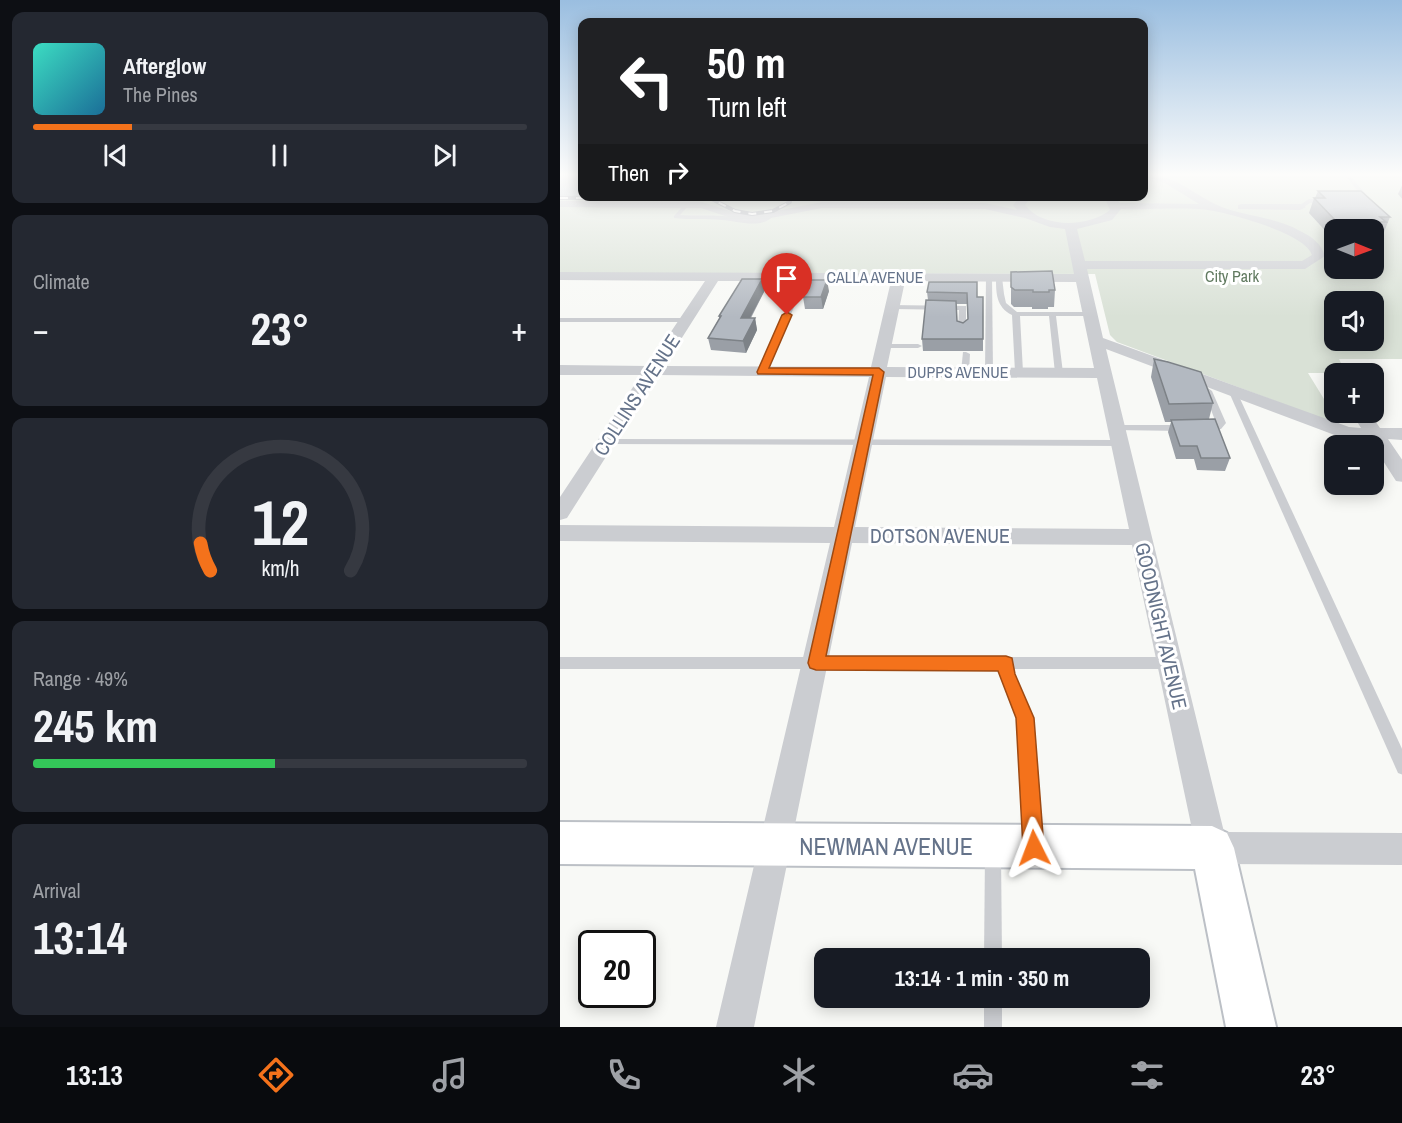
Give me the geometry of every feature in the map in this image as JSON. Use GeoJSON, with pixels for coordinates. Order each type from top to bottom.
{"type":"FeatureCollection","features":[{"type":"Feature","properties":{"kind":"street"},"geometry":{"type":"LineString","coordinates":[[1042,222],[1070,225],[1092,222]]}},
{"type":"Feature","properties":{"kind":"street","name":"CALLA AVENUE"},"geometry":{"type":"LineString","coordinates":[[560,276],[994,277],[1081,271],[1305,265],[1319,256],[1316,247],[1294,232],[1261,222]]}},
{"type":"Feature","properties":{"kind":"street","name":"GOODNIGHT AVENUE"},"geometry":{"type":"LineString","coordinates":[[1070,225],[1251,1027]]}},
{"type":"Feature","properties":{"kind":"street","name":"COLLINS AVENUE"},"geometry":{"type":"LineString","coordinates":[[560,513],[714,277]]}},
{"type":"Feature","properties":{"kind":"street"},"geometry":{"type":"LineString","coordinates":[[735,1027],[899,277]]}},
{"type":"Feature","properties":{"kind":"street"},"geometry":{"type":"LineString","coordinates":[[1097,341],[1347,433],[1403,434]]}},
{"type":"Feature","properties":{"kind":"street","name":"DUPPS AVENUE"},"geometry":{"type":"LineString","coordinates":[[560,370],[1104,373]]}},
{"type":"Feature","properties":{"kind":"street"},"geometry":{"type":"LineString","coordinates":[[1367,423],[1403,476]]}},
{"type":"Feature","properties":{"kind":"street","name":"DOTSON AVENUE"},"geometry":{"type":"LineString","coordinates":[[560,533],[1140,537]]}},
{"type":"Feature","properties":{"kind":"street","name":"NEWMAN AVENUE"},"geometry":{"type":"LineString","coordinates":[[560,843],[1212,848]]}},
{"type":"Feature","properties":{"kind":"street"},"geometry":{"type":"LineString","coordinates":[[1212,848],[1403,849]]}},
{"type":"Feature","properties":{"kind":"lane"},"geometry":{"type":"LineString","coordinates":[[762,372],[804,277]]}},
{"type":"Feature","properties":{"kind":"lane"},"geometry":{"type":"LineString","coordinates":[[989,372],[989,299],[994,277]]}},
{"type":"Feature","properties":{"kind":"lane"},"geometry":{"type":"LineString","coordinates":[[994,277],[1000,299],[1008,310],[1016,314],[1091,314]]}},
{"type":"Feature","properties":{"kind":"lane"},"geometry":{"type":"LineString","coordinates":[[989,299],[1000,299]]}},
{"type":"Feature","properties":{"kind":"lane"},"geometry":{"type":"LineString","coordinates":[[893,307],[963,308],[962,331]]}},
{"type":"Feature","properties":{"kind":"lane"},"geometry":{"type":"LineString","coordinates":[[1016,314],[1019,372]]}},
{"type":"Feature","properties":{"kind":"lane"},"geometry":{"type":"LineString","coordinates":[[1052,314],[1059,373]]}},
{"type":"Feature","properties":{"kind":"lane"},"geometry":{"type":"LineString","coordinates":[[560,320],[686,320]]}},
{"type":"Feature","properties":{"kind":"lane"},"geometry":{"type":"LineString","coordinates":[[884,346],[918,346]]}},
{"type":"Feature","properties":{"kind":"lane"},"geometry":{"type":"LineString","coordinates":[[965,372],[966,354]]}},
{"type":"Feature","properties":{"kind":"lane"},"geometry":{"type":"LineString","coordinates":[[1200,428],[1218,428],[1221,423],[1203,380]]}},
{"type":"Feature","properties":{"kind":"lane"},"geometry":{"type":"LineString","coordinates":[[1232,390],[1403,768]]}},
{"type":"Feature","properties":{"kind":"lane"},"geometry":{"type":"LineString","coordinates":[[607,442],[863,443],[1118,436],[1188,428]]}},
{"type":"Feature","properties":{"kind":"lane"},"geometry":{"type":"LineString","coordinates":[[560,663],[1169,663]]}},
{"type":"Feature","properties":{"kind":"lane"},"geometry":{"type":"LineString","coordinates":[[1006,663],[1007,674],[1025,718],[1034,848]]}},
{"type":"Feature","properties":{"kind":"lane"},"geometry":{"type":"LineString","coordinates":[[992,847],[993,948]]}},
{"type":"Feature","properties":{"kind":"lane"},"geometry":{"type":"LineString","coordinates":[[993,1008],[993,1027]]}},
{"type":"Feature","properties":{"kind":"green space","name":"City Park"},"geometry":{"type":"Polygon","coordinates":[[[560,222],[1324,222],[1324,279],[1384,279],[1384,222],[1402,222],[1402,359],[1339,359],[1341,363],[1324,363],[1324,373],[1308,373],[1324,399],[1324,419],[1117,342],[1110,335],[1095,274],[560,273],[560,222]]]}},
{"type":"Feature","properties":{"kind":"building"},"geometry":{"type":"Polygon","coordinates":[[[1052,271],[1055,290],[1033,292],[1033,290],[1015,290],[1011,287],[1011,272],[1052,271]]]}},
{"type":"Feature","properties":{"kind":"building"},"geometry":{"type":"Polygon","coordinates":[[[742,279],[762,279],[741,318],[755,318],[743,341],[708,338],[721,316],[719,316],[742,279]]]}},
{"type":"Feature","properties":{"kind":"building"},"geometry":{"type":"Polygon","coordinates":[[[810,280],[827,280],[821,297],[803,297],[810,280]]]}},
{"type":"Feature","properties":{"kind":"building"},"geometry":{"type":"Polygon","coordinates":[[[929,282],[977,282],[977,297],[983,297],[983,339],[922,339],[926,300],[956,301],[957,321],[963,323],[968,319],[967,293],[927,292],[929,282]]]}},
{"type":"Feature","properties":{"kind":"building"},"geometry":{"type":"Polygon","coordinates":[[[1154,359],[1201,372],[1213,403],[1169,404],[1154,359]]]}},
{"type":"Feature","properties":{"kind":"building"},"geometry":{"type":"Polygon","coordinates":[[[1215,419],[1230,458],[1201,458],[1197,446],[1180,446],[1171,420],[1215,419]]]}},
{"type":"Feature","properties":{"kind":"route"},"geometry":{"type":"LineString","coordinates":[[787,315],[762,372],[879,372],[816,663],[1006,663],[1007,674],[1025,718],[1034,848]]}}]}
